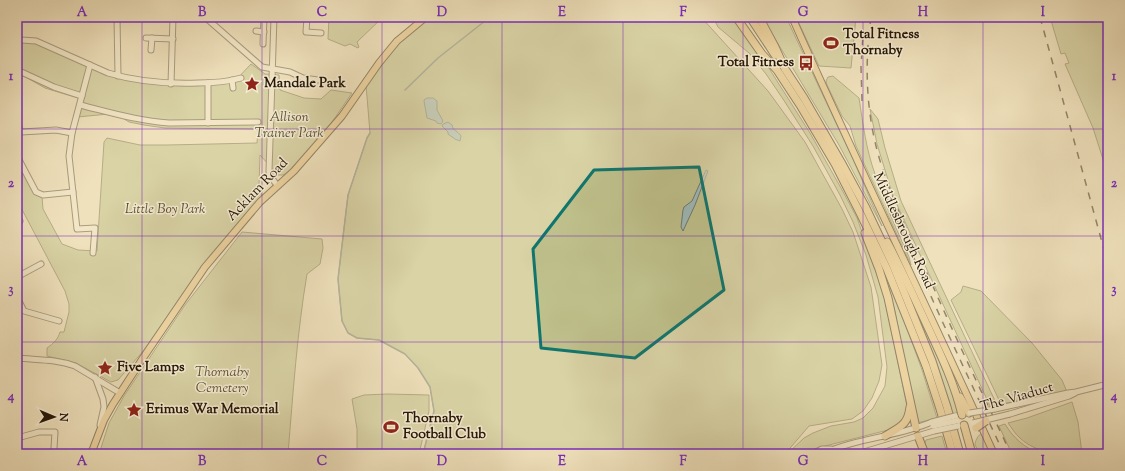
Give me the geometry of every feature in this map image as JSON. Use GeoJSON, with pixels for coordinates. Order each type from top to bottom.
{"type":"FeatureCollection","features":[{"type":"Feature","properties":{"kind":"highway"},"geometry":{"type":"LineString","coordinates":[[736,17],[762,54],[781,69]]}},
{"type":"Feature","properties":{"kind":"highway"},"geometry":{"type":"LineString","coordinates":[[741,17],[781,69],[827,137],[866,208],[893,265],[932,361],[960,454]]}},
{"type":"Feature","properties":{"kind":"highway"},"geometry":{"type":"LineString","coordinates":[[750,17],[821,139],[849,191],[887,269],[926,366],[953,454]]}},
{"type":"Feature","properties":{"kind":"highway"},"geometry":{"type":"LineString","coordinates":[[759,17],[775,47],[781,69]]}},
{"type":"Feature","properties":{"kind":"highway"},"geometry":{"type":"LineString","coordinates":[[849,191],[856,213],[879,269],[888,298],[918,427]]}},
{"type":"Feature","properties":{"kind":"highway"},"geometry":{"type":"LineString","coordinates":[[866,208],[878,226],[904,273],[938,348],[953,384],[972,454]]}},
{"type":"Feature","properties":{"kind":"highway"},"geometry":{"type":"LineString","coordinates":[[885,436],[904,425],[908,419],[911,402]]}},
{"type":"Feature","properties":{"kind":"highway"},"geometry":{"type":"LineString","coordinates":[[970,443],[975,425],[986,420]]}},
{"type":"Feature","properties":{"kind":"highway"},"geometry":{"type":"LineString","coordinates":[[918,436],[925,454]]}},
{"type":"Feature","properties":{"kind":"main road","name":"Acklam Road"},"geometry":{"type":"LineString","coordinates":[[91,454],[104,420],[120,393],[205,267],[260,202],[305,158],[342,116],[378,63],[392,46],[426,17]]}},
{"type":"Feature","properties":{"kind":"main road","name":"Middlesbrough Road"},"geometry":{"type":"LineString","coordinates":[[792,17],[882,216],[925,304],[994,454]]}},
{"type":"Feature","properties":{"kind":"street"},"geometry":{"type":"LineString","coordinates":[[117,17],[118,76]]}},
{"type":"Feature","properties":{"kind":"street"},"geometry":{"type":"LineString","coordinates":[[171,84],[173,17]]}},
{"type":"Feature","properties":{"kind":"street"},"geometry":{"type":"LineString","coordinates":[[205,17],[254,62],[262,67],[290,72],[303,78],[318,80]]}},
{"type":"Feature","properties":{"kind":"street"},"geometry":{"type":"LineString","coordinates":[[263,44],[264,17]]}},
{"type":"Feature","properties":{"kind":"street"},"geometry":{"type":"LineString","coordinates":[[274,17],[269,171],[270,176],[277,185]]}},
{"type":"Feature","properties":{"kind":"street"},"geometry":{"type":"LineString","coordinates":[[307,17],[306,32],[321,33]]}},
{"type":"Feature","properties":{"kind":"street"},"geometry":{"type":"LineString","coordinates":[[17,31],[18,37],[22,40],[36,41],[118,76],[171,84],[208,83],[241,78]]}},
{"type":"Feature","properties":{"kind":"street"},"geometry":{"type":"LineString","coordinates":[[256,31],[264,32]]}},
{"type":"Feature","properties":{"kind":"street"},"geometry":{"type":"LineString","coordinates":[[151,50],[149,38],[173,39]]}},
{"type":"Feature","properties":{"kind":"street"},"geometry":{"type":"LineString","coordinates":[[90,65],[72,133],[69,156],[77,229],[95,228],[93,253]]}},
{"type":"Feature","properties":{"kind":"street"},"geometry":{"type":"LineString","coordinates":[[17,70],[54,87],[82,96]]}},
{"type":"Feature","properties":{"kind":"street"},"geometry":{"type":"LineString","coordinates":[[232,80],[233,88]]}},
{"type":"Feature","properties":{"kind":"street"},"geometry":{"type":"LineString","coordinates":[[208,83],[208,123]]}},
{"type":"Feature","properties":{"kind":"street"},"geometry":{"type":"LineString","coordinates":[[80,105],[147,121],[169,123],[208,123],[249,120],[258,122]]}},
{"type":"Feature","properties":{"kind":"street"},"geometry":{"type":"LineString","coordinates":[[17,123],[19,133],[56,130],[72,133]]}},
{"type":"Feature","properties":{"kind":"street"},"geometry":{"type":"LineString","coordinates":[[17,156],[36,192],[43,195],[73,192]]}},
{"type":"Feature","properties":{"kind":"street"},"geometry":{"type":"LineString","coordinates":[[17,276],[42,264]]}},
{"type":"Feature","properties":{"kind":"street"},"geometry":{"type":"LineString","coordinates":[[17,297],[24,311],[59,321]]}},
{"type":"Feature","properties":{"kind":"street"},"geometry":{"type":"LineString","coordinates":[[17,358],[56,361],[75,366],[120,393]]}},
{"type":"Feature","properties":{"kind":"street"},"geometry":{"type":"LineString","coordinates":[[94,377],[103,399],[104,407],[98,436]]}},
{"type":"Feature","properties":{"kind":"street","name":"The Viaduct"},"geometry":{"type":"LineString","coordinates":[[962,418],[1108,384]]}},
{"type":"Feature","properties":{"kind":"street","name":"The Viaduct"},"geometry":{"type":"LineString","coordinates":[[986,420],[1029,409],[1069,396],[1076,392]]}},
{"type":"Feature","properties":{"kind":"street"},"geometry":{"type":"LineString","coordinates":[[857,454],[918,436],[933,427],[962,418]]}},
{"type":"Feature","properties":{"kind":"street","name":"The Viaduct"},"geometry":{"type":"LineString","coordinates":[[962,418],[975,425]]}},
{"type":"Feature","properties":{"kind":"street"},"geometry":{"type":"LineString","coordinates":[[822,454],[836,448],[918,427],[933,427]]}},
{"type":"Feature","properties":{"kind":"street"},"geometry":{"type":"LineString","coordinates":[[918,427],[918,436]]}},
{"type":"Feature","properties":{"kind":"street"},"geometry":{"type":"LineString","coordinates":[[17,436],[21,437],[38,432],[55,432],[54,448]]}},
{"type":"Feature","properties":{"kind":"street"},"geometry":{"type":"LineString","coordinates":[[812,454],[822,449],[836,448]]}},
{"type":"Feature","properties":{"kind":"highlighted area"},"geometry":{"type":"Polygon","coordinates":[[[699,167],[724,290],[635,358],[541,348],[533,249],[594,170],[699,167]]]}},
{"type":"Feature","properties":{"kind":"green space"},"geometry":{"type":"Polygon","coordinates":[[[329,17],[383,17],[357,42],[358,48],[350,44],[345,46],[328,39],[329,17]]]}},
{"type":"Feature","properties":{"kind":"green space"},"geometry":{"type":"Polygon","coordinates":[[[431,17],[701,17],[768,91],[805,142],[853,232],[871,287],[882,365],[879,381],[872,398],[863,411],[852,419],[809,426],[785,454],[423,454],[434,411],[430,387],[418,368],[405,354],[379,340],[357,338],[348,333],[342,321],[338,279],[348,195],[370,133],[366,85],[379,66],[399,42],[431,17]]]}},
{"type":"Feature","properties":{"kind":"green space"},"geometry":{"type":"Polygon","coordinates":[[[713,17],[733,17],[765,62],[810,133],[857,218],[883,291],[907,406],[905,420],[892,429],[825,446],[807,454],[787,454],[804,438],[813,433],[831,426],[854,422],[863,418],[873,408],[885,386],[887,367],[878,297],[866,255],[853,222],[813,146],[766,74],[749,53],[718,27],[713,17]]]}},
{"type":"Feature","properties":{"kind":"green space"},"geometry":{"type":"Polygon","coordinates":[[[762,17],[786,17],[852,157],[882,226],[839,145],[762,17]]]}},
{"type":"Feature","properties":{"kind":"green space","name":"Total Fitness Thornaby"},"geometry":{"type":"Polygon","coordinates":[[[796,17],[856,17],[851,68],[819,66],[796,17]]]}},
{"type":"Feature","properties":{"kind":"green space"},"geometry":{"type":"Polygon","coordinates":[[[1050,17],[1108,17],[1108,175],[1093,128],[1065,64],[1069,63],[1065,53],[1061,54],[1050,17]]]}},
{"type":"Feature","properties":{"kind":"green space"},"geometry":{"type":"Polygon","coordinates":[[[17,31],[18,37],[35,41],[118,76],[171,84],[235,81],[251,64],[265,74],[279,75],[280,90],[304,98],[321,99],[331,90],[352,93],[323,135],[287,173],[278,175],[260,155],[259,185],[263,199],[211,256],[144,350],[118,380],[111,382],[76,363],[47,356],[47,348],[55,341],[60,332],[64,332],[69,312],[69,304],[65,291],[17,200],[17,156],[36,192],[42,197],[43,209],[62,244],[78,250],[97,251],[104,142],[107,138],[140,145],[257,143],[258,129],[165,128],[129,122],[121,117],[109,114],[77,117],[81,99],[45,88],[24,76],[17,74],[17,31]]]}},
{"type":"Feature","properties":{"kind":"green space"},"geometry":{"type":"Polygon","coordinates":[[[833,76],[859,98],[865,136],[872,165],[882,195],[909,257],[911,265],[856,146],[850,126],[842,116],[827,85],[826,81],[828,77],[833,76]]]}},
{"type":"Feature","properties":{"kind":"green space"},"geometry":{"type":"Polygon","coordinates":[[[870,109],[878,119],[901,201],[997,405],[990,406],[893,196],[877,144],[870,109]]]}},
{"type":"Feature","properties":{"kind":"green space","name":"Thornaby Cemetery"},"geometry":{"type":"Polygon","coordinates":[[[242,232],[322,239],[323,248],[320,264],[307,274],[298,341],[288,454],[99,454],[109,423],[124,396],[185,305],[242,232]]]}},
{"type":"Feature","properties":{"kind":"green space"},"geometry":{"type":"Polygon","coordinates":[[[882,266],[900,309],[922,370],[937,418],[917,423],[894,307],[881,267],[882,266]]]}},
{"type":"Feature","properties":{"kind":"green space"},"geometry":{"type":"Polygon","coordinates":[[[963,286],[981,291],[1032,343],[1062,380],[1067,392],[1001,404],[951,300],[961,292],[963,286]]]}},
{"type":"Feature","properties":{"kind":"green space"},"geometry":{"type":"Polygon","coordinates":[[[913,304],[915,304],[946,376],[959,412],[952,414],[913,304]]]}},
{"type":"Feature","properties":{"kind":"green space"},"geometry":{"type":"Polygon","coordinates":[[[364,395],[429,395],[429,411],[419,454],[357,454],[357,429],[352,399],[364,395]]]}},
{"type":"Feature","properties":{"kind":"green space"},"geometry":{"type":"Polygon","coordinates":[[[1072,402],[1078,422],[1082,454],[1065,454],[1041,450],[1027,443],[1018,436],[1008,423],[1027,418],[1072,402]]]}},
{"type":"Feature","properties":{"kind":"green space"},"geometry":{"type":"Polygon","coordinates":[[[1005,424],[1020,442],[1040,454],[1012,454],[999,426],[1005,424]]]}},
{"type":"Feature","properties":{"kind":"green space"},"geometry":{"type":"Polygon","coordinates":[[[982,433],[991,454],[980,454],[975,445],[977,438],[982,433]]]}},
{"type":"Feature","properties":{"kind":"green space"},"geometry":{"type":"Polygon","coordinates":[[[942,436],[947,454],[927,454],[924,446],[926,440],[942,436]]]}},
{"type":"Feature","properties":{"kind":"water"},"geometry":{"type":"Polygon","coordinates":[[[427,98],[433,98],[437,101],[437,110],[443,121],[441,124],[427,118],[424,100],[427,98]]]}},
{"type":"Feature","properties":{"kind":"water"},"geometry":{"type":"Polygon","coordinates":[[[448,122],[461,136],[460,141],[448,134],[442,126],[448,122]]]}},
{"type":"Feature","properties":{"kind":"water"},"geometry":{"type":"Polygon","coordinates":[[[706,170],[708,171],[683,231],[681,227],[684,207],[692,201],[706,170]]]}},
{"type":"Feature","properties":{"kind":"waterway"},"geometry":{"type":"LineString","coordinates":[[405,90],[438,58],[490,17]]}},
{"type":"Feature","properties":{"kind":"waterway"},"geometry":{"type":"LineString","coordinates":[[370,133],[348,195],[338,279],[342,321],[348,333],[357,338],[379,340],[405,354],[418,368],[430,387],[434,411],[423,454]]}},
{"type":"Feature","properties":{"kind":"railway"},"geometry":{"type":"LineString","coordinates":[[871,17],[867,74],[868,92],[873,130],[882,167],[905,226],[1011,454]]}},
{"type":"Feature","properties":{"kind":"railway"},"geometry":{"type":"LineString","coordinates":[[1040,17],[1108,264]]}},
{"type":"Feature","properties":{"kind":"railway"},"geometry":{"type":"LineString","coordinates":[[862,101],[861,67],[863,35]]}},
{"type":"Feature","properties":{"kind":"railway"},"geometry":{"type":"LineString","coordinates":[[885,194],[1004,454]]}},
{"type":"Feature","properties":{"kind":"place","name":"Total Fitness Thornaby"},"geometry":{"type":"Point","coordinates":[831,43]}},
{"type":"Feature","properties":{"kind":"place","name":"Total Fitness"},"geometry":{"type":"Point","coordinates":[806,63]}},
{"type":"Feature","properties":{"kind":"place","name":"Mandale Park"},"geometry":{"type":"Point","coordinates":[252,84]}},
{"type":"Feature","properties":{"kind":"place","name":"Five Lamps"},"geometry":{"type":"Point","coordinates":[105,368]}},
{"type":"Feature","properties":{"kind":"place","name":"Erimus War Memorial"},"geometry":{"type":"Point","coordinates":[134,410]}},
{"type":"Feature","properties":{"kind":"place","name":"Thornaby Football Club"},"geometry":{"type":"Point","coordinates":[391,427]}},
{"type":"Feature","properties":{"kind":"park label","name":"Allison Trainer Park"},"geometry":{"type":"Point","coordinates":[289,126]}},
{"type":"Feature","properties":{"kind":"park label","name":"Little Boy Park"},"geometry":{"type":"Point","coordinates":[165,210]}}]}
